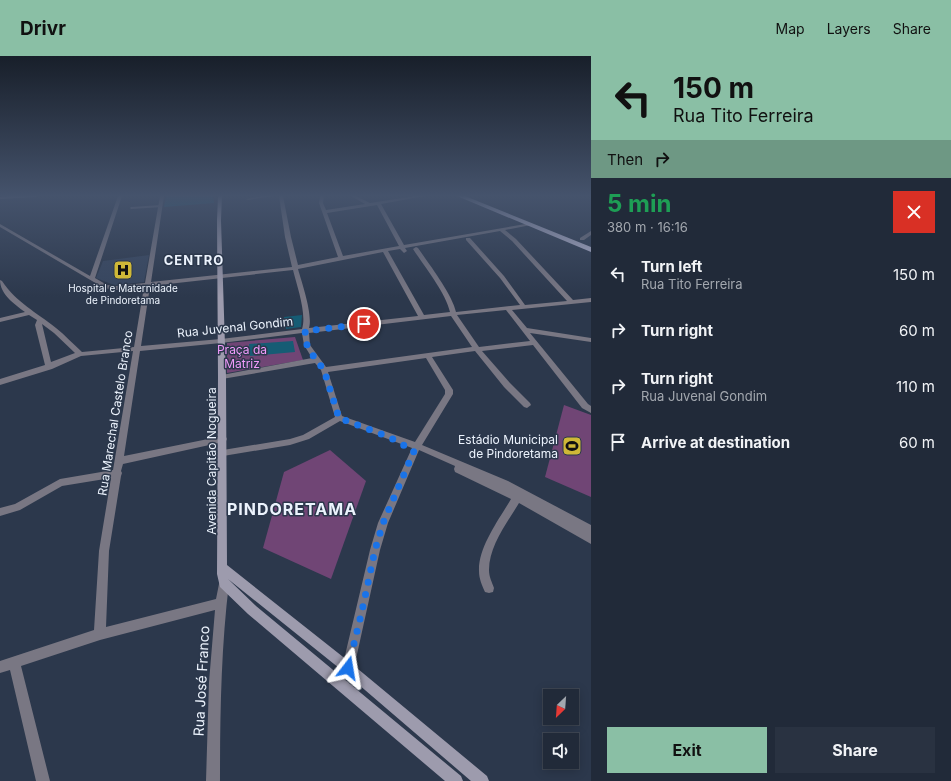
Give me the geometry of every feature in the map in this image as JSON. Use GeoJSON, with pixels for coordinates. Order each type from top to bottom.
{"type":"FeatureCollection","features":[{"type":"Feature","properties":{"kind":"highway"},"geometry":{"type":"LineString","coordinates":[[542,230],[591,250]]}},
{"type":"Feature","properties":{"kind":"highway"},"geometry":{"type":"LineString","coordinates":[[559,230],[591,243]]}},
{"type":"Feature","properties":{"kind":"main road","name":"Avenida Capitão Nogueira"},"geometry":{"type":"LineString","coordinates":[[219,230],[224,582]]}},
{"type":"Feature","properties":{"kind":"main road"},"geometry":{"type":"LineString","coordinates":[[223,568],[348,668],[482,781]]}},
{"type":"Feature","properties":{"kind":"main road"},"geometry":{"type":"LineString","coordinates":[[224,582],[252,610],[456,781]]}},
{"type":"Feature","properties":{"kind":"street"},"geometry":{"type":"LineString","coordinates":[[8,230],[106,287],[112,288],[297,269],[516,230]]}},
{"type":"Feature","properties":{"kind":"street"},"geometry":{"type":"LineString","coordinates":[[92,279],[109,230]]}},
{"type":"Feature","properties":{"kind":"street","name":"Rua Marechal Castelo Branco"},"geometry":{"type":"LineString","coordinates":[[100,634],[104,551],[157,230]]}},
{"type":"Feature","properties":{"kind":"street"},"geometry":{"type":"LineString","coordinates":[[287,230],[297,269],[307,324],[305,331],[307,345],[324,370],[339,418]]}},
{"type":"Feature","properties":{"kind":"street"},"geometry":{"type":"LineString","coordinates":[[331,230],[341,258]]}},
{"type":"Feature","properties":{"kind":"street"},"geometry":{"type":"LineString","coordinates":[[392,230],[403,250]]}},
{"type":"Feature","properties":{"kind":"street"},"geometry":{"type":"LineString","coordinates":[[403,250],[468,239],[507,230]]}},
{"type":"Feature","properties":{"kind":"street"},"geometry":{"type":"LineString","coordinates":[[503,231],[514,240],[572,302]]}},
{"type":"Feature","properties":{"kind":"street"},"geometry":{"type":"LineString","coordinates":[[582,239],[591,233]]}},
{"type":"Feature","properties":{"kind":"street"},"geometry":{"type":"LineString","coordinates":[[468,239],[502,277],[524,307]]}},
{"type":"Feature","properties":{"kind":"street"},"geometry":{"type":"LineString","coordinates":[[416,249],[440,286],[452,307],[454,315],[477,349],[507,385],[527,405]]}},
{"type":"Feature","properties":{"kind":"street"},"geometry":{"type":"LineString","coordinates":[[297,269],[341,258],[386,253]]}},
{"type":"Feature","properties":{"kind":"street"},"geometry":{"type":"LineString","coordinates":[[386,253],[422,318]]}},
{"type":"Feature","properties":{"kind":"street"},"geometry":{"type":"LineString","coordinates":[[0,282],[11,298],[28,313],[53,329],[80,354]]}},
{"type":"Feature","properties":{"kind":"street","name":"Rua Juvenal Gondim"},"geometry":{"type":"LineString","coordinates":[[0,382],[49,367],[80,354],[221,341],[591,300]]}},
{"type":"Feature","properties":{"kind":"street"},"geometry":{"type":"LineString","coordinates":[[508,309],[585,406],[591,410]]}},
{"type":"Feature","properties":{"kind":"street"},"geometry":{"type":"LineString","coordinates":[[0,320],[28,313]]}},
{"type":"Feature","properties":{"kind":"street"},"geometry":{"type":"LineString","coordinates":[[40,320],[38,325],[49,367]]}},
{"type":"Feature","properties":{"kind":"street"},"geometry":{"type":"LineString","coordinates":[[525,330],[591,340]]}},
{"type":"Feature","properties":{"kind":"street"},"geometry":{"type":"LineString","coordinates":[[324,370],[477,349],[536,343]]}},
{"type":"Feature","properties":{"kind":"street"},"geometry":{"type":"LineString","coordinates":[[348,668],[375,550],[383,523],[416,448],[450,392],[428,356]]}},
{"type":"Feature","properties":{"kind":"street"},"geometry":{"type":"LineString","coordinates":[[222,376],[316,360]]}},
{"type":"Feature","properties":{"kind":"street"},"geometry":{"type":"LineString","coordinates":[[339,418],[505,484],[591,530]]}},
{"type":"Feature","properties":{"kind":"street"},"geometry":{"type":"LineString","coordinates":[[223,453],[306,438],[339,418]]}},
{"type":"Feature","properties":{"kind":"street"},"geometry":{"type":"LineString","coordinates":[[118,461],[223,439]]}},
{"type":"Feature","properties":{"kind":"street"},"geometry":{"type":"LineString","coordinates":[[416,448],[517,498],[591,539]]}},
{"type":"Feature","properties":{"kind":"street"},"geometry":{"type":"LineString","coordinates":[[0,512],[17,507],[60,483],[118,473]]}},
{"type":"Feature","properties":{"kind":"street"},"geometry":{"type":"LineString","coordinates":[[488,588],[485,578],[485,559],[495,537],[517,498]]}},
{"type":"Feature","properties":{"kind":"street","name":"Rua José Franco"},"geometry":{"type":"LineString","coordinates":[[211,778],[215,675],[224,582]]}},
{"type":"Feature","properties":{"kind":"street"},"geometry":{"type":"LineString","coordinates":[[0,667],[100,634],[221,603]]}},
{"type":"Feature","properties":{"kind":"street"},"geometry":{"type":"LineString","coordinates":[[14,662],[43,781]]}},
{"type":"Feature","properties":{"kind":"shaded area","name":"Hospital e Maternidade de Pindoretama"},"geometry":{"type":"Polygon","coordinates":[[[149,255],[144,282],[114,285],[96,278],[103,261],[149,255]]]}},
{"type":"Feature","properties":{"kind":"green space","name":"Praça da Matriz"},"geometry":{"type":"Polygon","coordinates":[[[295,337],[303,360],[227,373],[227,343],[295,337]]]}},
{"type":"Feature","properties":{"kind":"green space","name":"Estádio Municipal de Pindoretama"},"geometry":{"type":"Polygon","coordinates":[[[564,405],[591,415],[591,497],[545,477],[564,405]]]}},
{"type":"Feature","properties":{"kind":"green space"},"geometry":{"type":"Polygon","coordinates":[[[330,450],[366,481],[331,579],[263,548],[284,472],[330,450]]]}},
{"type":"Feature","properties":{"kind":"building"},"geometry":{"type":"Polygon","coordinates":[[[302,315],[301,327],[286,329],[284,317],[302,315]]]}},
{"type":"Feature","properties":{"kind":"building"},"geometry":{"type":"Polygon","coordinates":[[[293,341],[295,352],[250,356],[249,344],[293,341]]]}},
{"type":"Feature","properties":{"kind":"place","name":"Hospital e Maternidade de Pindoretama"},"geometry":{"type":"Point","coordinates":[123,270]}},
{"type":"Feature","properties":{"kind":"place","name":"Estádio Municipal de Pindoretama"},"geometry":{"type":"Point","coordinates":[572,446]}},
{"type":"Feature","properties":{"kind":"district","name":"CENTRO"},"geometry":{"type":"Point","coordinates":[194,260]}},
{"type":"Feature","properties":{"kind":"district","name":"PINDORETAMA"},"geometry":{"type":"Point","coordinates":[292,509]}},
{"type":"Feature","properties":{"kind":"route"},"geometry":{"type":"LineString","coordinates":[[348,668],[375,550],[383,523],[414,451],[389,437],[339,418],[324,370],[307,345],[305,331],[364,324]]}}]}
